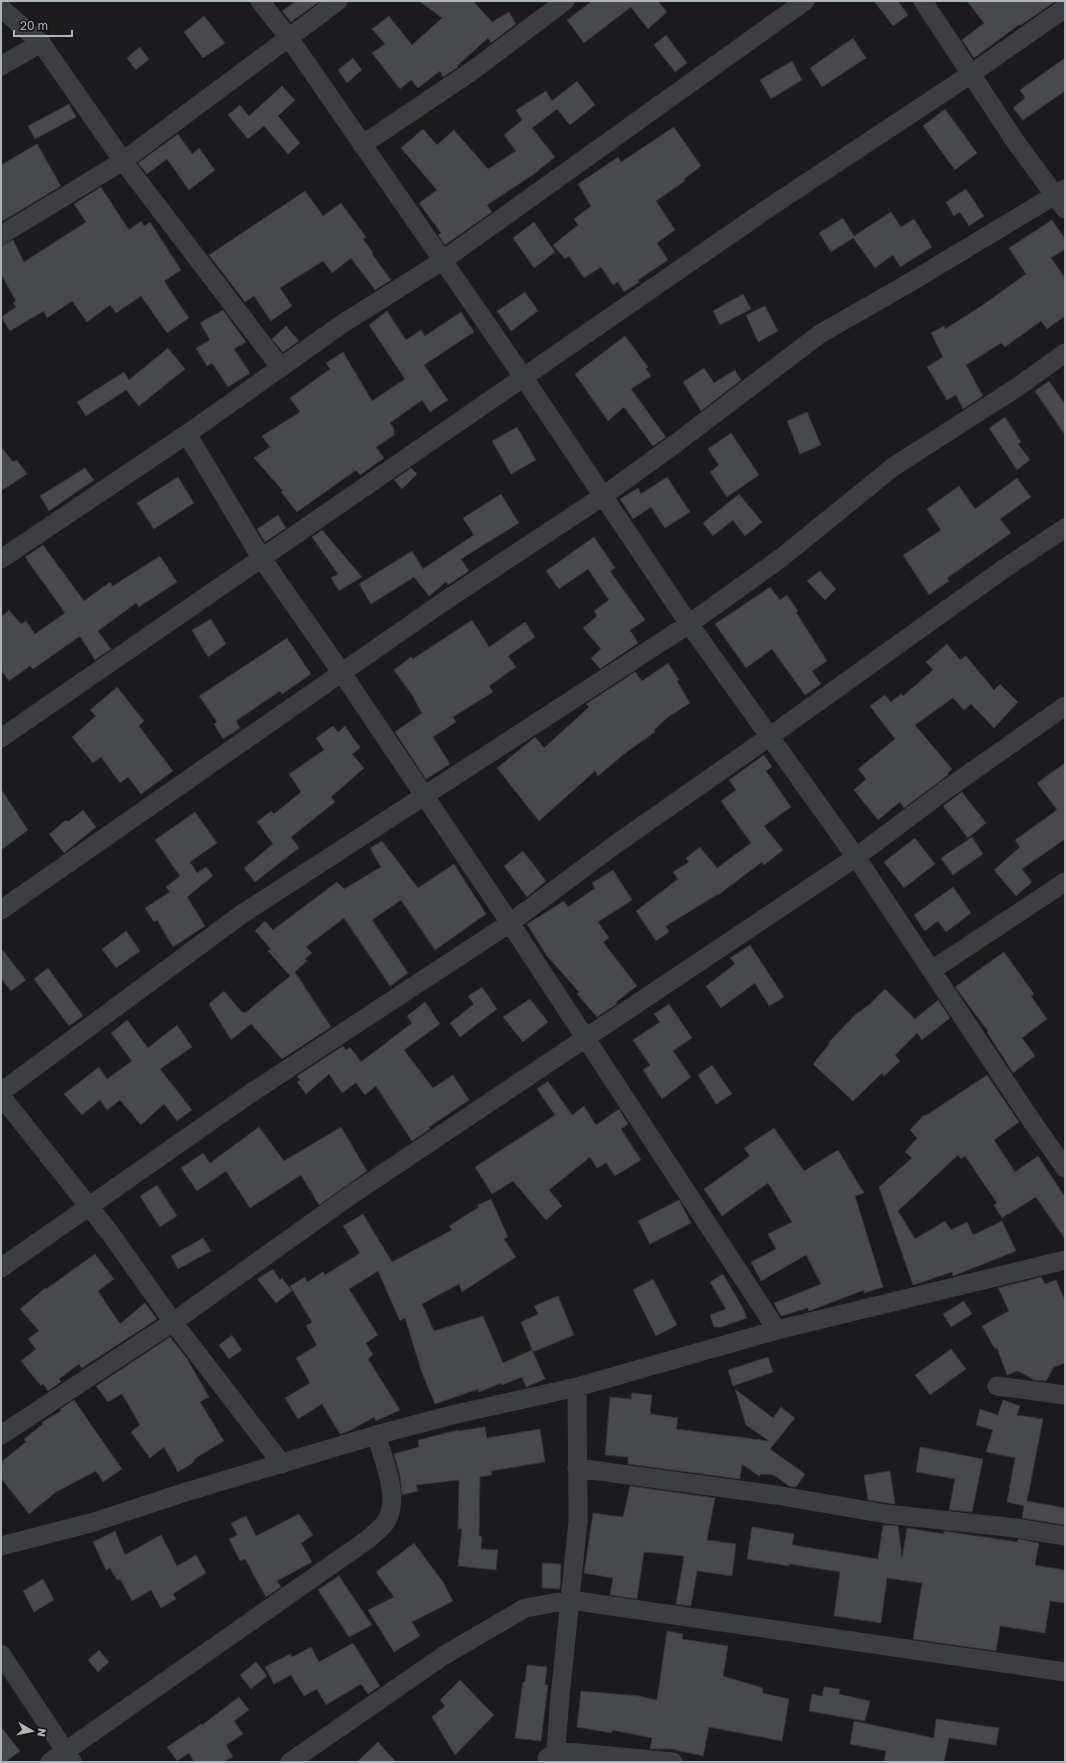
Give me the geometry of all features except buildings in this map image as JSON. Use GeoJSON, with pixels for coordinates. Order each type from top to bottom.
{"type":"FeatureCollection","features":[{"type":"Feature","properties":{"kind":"street"},"geometry":{"type":"LineString","coordinates":[[260,1],[289,38],[362,146],[524,378],[689,624],[856,857],[1031,1120],[1065,1168]]}},
{"type":"Feature","properties":{"kind":"street"},"geometry":{"type":"LineString","coordinates":[[1,234],[122,161],[338,1]]}},
{"type":"Feature","properties":{"kind":"street"},"geometry":{"type":"LineString","coordinates":[[362,146],[472,71],[565,1]]}},
{"type":"Feature","properties":{"kind":"street"},"geometry":{"type":"LineString","coordinates":[[1,559],[187,434],[342,324],[442,261],[805,1]]}},
{"type":"Feature","properties":{"kind":"street"},"geometry":{"type":"LineString","coordinates":[[1,910],[446,600],[603,496],[675,444],[820,334],[1062,198],[1015,141],[923,1]]}},
{"type":"Feature","properties":{"kind":"street"},"geometry":{"type":"LineString","coordinates":[[1,8],[41,43],[122,161],[281,368]]}},
{"type":"Feature","properties":{"kind":"street"},"geometry":{"type":"LineString","coordinates":[[1,738],[262,560],[382,474],[524,378],[770,207],[971,74],[1065,8]]}},
{"type":"Feature","properties":{"kind":"street"},"geometry":{"type":"LineString","coordinates":[[1,66],[41,43]]}},
{"type":"Feature","properties":{"kind":"street"},"geometry":{"type":"LineString","coordinates":[[1,1092],[242,914],[689,624],[780,558],[893,467],[1016,388],[1065,353]]}},
{"type":"Feature","properties":{"kind":"street"},"geometry":{"type":"LineString","coordinates":[[187,434],[262,560],[342,673],[510,923],[777,1330]]}},
{"type":"Feature","properties":{"kind":"street"},"geometry":{"type":"LineString","coordinates":[[1,1268],[251,1093],[510,923],[616,844],[769,737],[1005,568],[1065,528]]}},
{"type":"Feature","properties":{"kind":"street"},"geometry":{"type":"LineString","coordinates":[[1,1435],[173,1322],[354,1193],[856,857],[947,789],[1065,706]]}},
{"type":"Feature","properties":{"kind":"street"},"geometry":{"type":"LineString","coordinates":[[932,970],[1065,882]]}},
{"type":"Feature","properties":{"kind":"street"},"geometry":{"type":"LineString","coordinates":[[1,1096],[89,1206],[173,1322],[282,1464]]}},
{"type":"Feature","properties":{"kind":"street"},"geometry":{"type":"LineString","coordinates":[[1,1546],[94,1522],[189,1491],[376,1435],[456,1414],[577,1387],[777,1330],[1065,1260]]}},
{"type":"Feature","properties":{"kind":"street"},"geometry":{"type":"LineString","coordinates":[[997,1386],[1065,1395]]}},
{"type":"Feature","properties":{"kind":"street"},"geometry":{"type":"LineString","coordinates":[[577,1387],[578,1520],[560,1697],[551,1758],[672,1762]]}},
{"type":"Feature","properties":{"kind":"street"},"geometry":{"type":"LineString","coordinates":[[1,1654],[63,1759],[367,1540],[387,1520],[392,1504],[391,1486],[376,1435]]}},
{"type":"Feature","properties":{"kind":"street"},"geometry":{"type":"LineString","coordinates":[[577,1468],[776,1496],[886,1514],[1016,1528],[1065,1536]]}},
{"type":"Feature","properties":{"kind":"street"},"geometry":{"type":"LineString","coordinates":[[290,1762],[443,1656],[525,1608],[570,1600],[1065,1672]]}}]}
